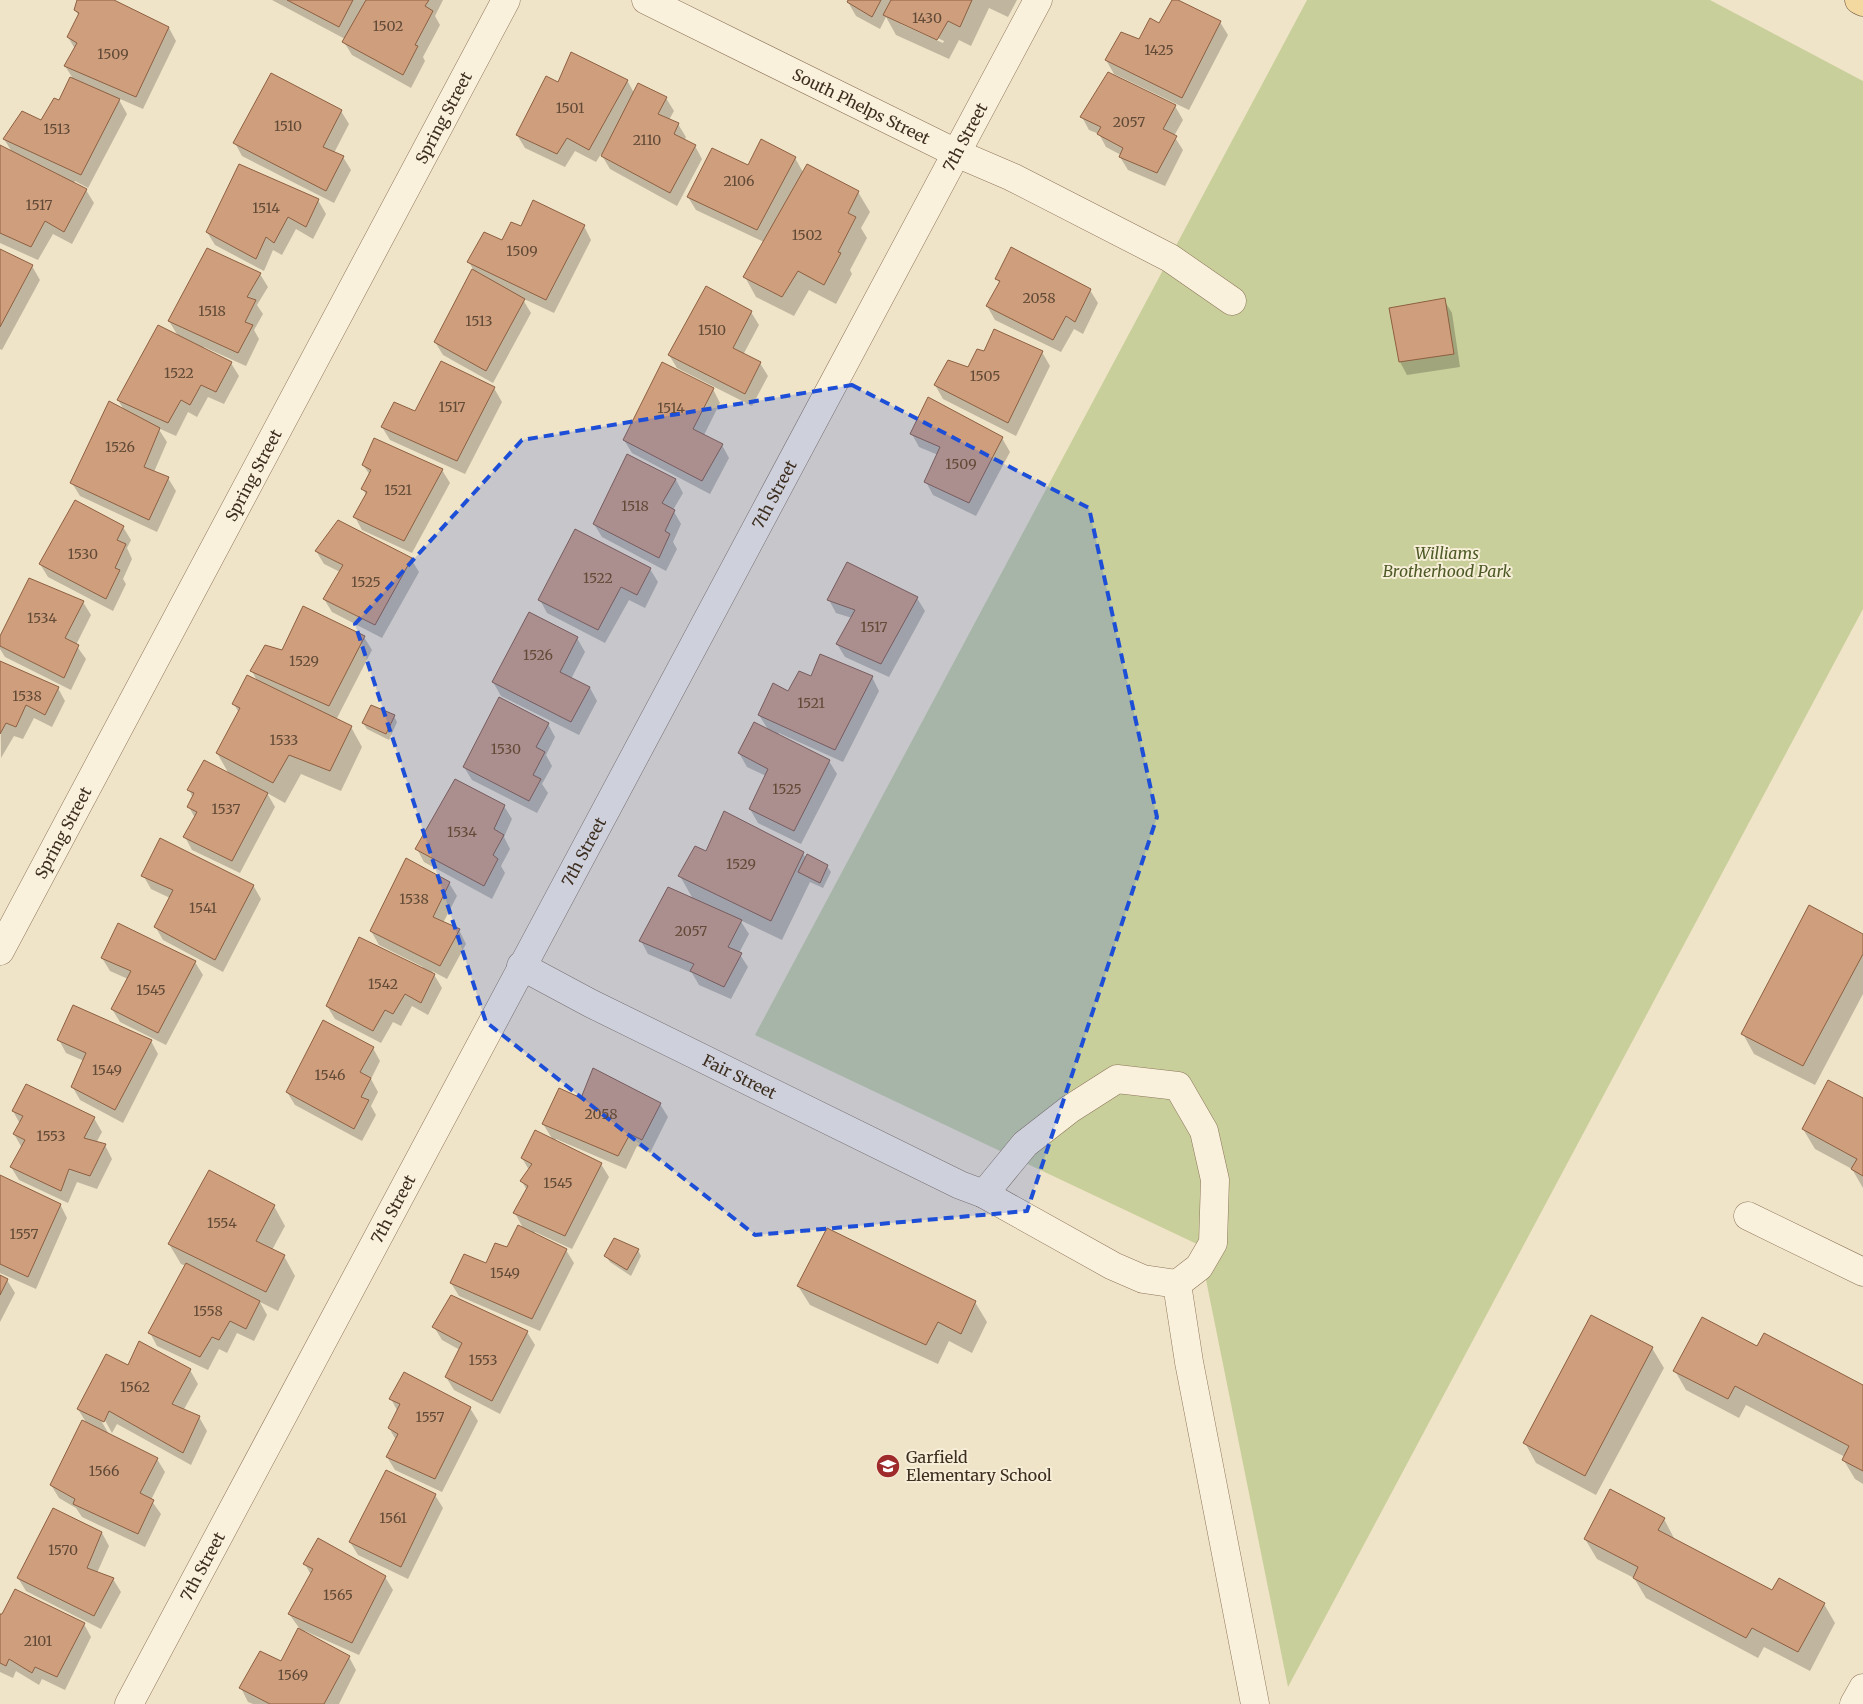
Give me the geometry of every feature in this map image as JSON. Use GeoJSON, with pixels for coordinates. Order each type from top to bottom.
{"type":"FeatureCollection","features":[{"type":"Feature","properties":{"kind":"main road"},"geometry":{"type":"LineString","coordinates":[[1859,0],[1863,2]]}},
{"type":"Feature","properties":{"kind":"street","name":"Spring Street"},"geometry":{"type":"LineString","coordinates":[[0,951],[506,0]]}},
{"type":"Feature","properties":{"kind":"street","name":"South Phelps Street"},"geometry":{"type":"LineString","coordinates":[[646,0],[956,153],[1012,177],[1170,258],[1232,301]]}},
{"type":"Feature","properties":{"kind":"street","name":"7th Street"},"geometry":{"type":"LineString","coordinates":[[129,1704],[1038,0]]}},
{"type":"Feature","properties":{"kind":"street","name":"Fair Street"},"geometry":{"type":"LineString","coordinates":[[521,966],[590,1003],[972,1190],[1113,1266],[1143,1280],[1177,1284]]}},
{"type":"Feature","properties":{"kind":"street"},"geometry":{"type":"LineString","coordinates":[[972,1190],[1025,1144],[1070,1109],[1117,1079],[1178,1086],[1204,1131],[1215,1180],[1213,1243],[1199,1267],[1177,1284],[1189,1362],[1255,1704]]}},
{"type":"Feature","properties":{"kind":"street"},"geometry":{"type":"LineString","coordinates":[[1748,1216],[1863,1272]]}},
{"type":"Feature","properties":{"kind":"street"},"geometry":{"type":"LineString","coordinates":[[1854,1704],[1863,1688]]}},
{"type":"Feature","properties":{"kind":"highlighted area"},"geometry":{"type":"Polygon","coordinates":[[[852,385],[1089,508],[1157,817],[1027,1211],[755,1235],[486,1022],[355,624],[522,440],[852,385]]]}},
{"type":"Feature","properties":{"kind":"green space","name":"Williams Brotherhood Park"},"geometry":{"type":"Polygon","coordinates":[[[1307,0],[1710,0],[1863,81],[1863,609],[1288,1687],[1199,1245],[755,1035],[1307,0]]]}},
{"type":"Feature","properties":{"kind":"building"},"geometry":{"type":"Polygon","coordinates":[[[77,0],[114,0],[169,27],[136,97],[64,66],[77,43],[67,37],[79,13],[74,10],[77,0]]]}},
{"type":"Feature","properties":{"kind":"building"},"geometry":{"type":"Polygon","coordinates":[[[287,0],[353,0],[339,27],[287,0]]]}},
{"type":"Feature","properties":{"kind":"building"},"geometry":{"type":"Polygon","coordinates":[[[366,0],[429,0],[425,6],[433,11],[415,45],[418,46],[403,75],[342,42],[366,0]]]}},
{"type":"Feature","properties":{"kind":"building"},"geometry":{"type":"Polygon","coordinates":[[[848,0],[881,0],[872,17],[847,2],[848,0]]]}},
{"type":"Feature","properties":{"kind":"building"},"geometry":{"type":"Polygon","coordinates":[[[891,0],[972,0],[960,27],[948,21],[937,40],[883,15],[891,0]]]}},
{"type":"Feature","properties":{"kind":"building"},"geometry":{"type":"Polygon","coordinates":[[[1172,0],[1178,0],[1221,21],[1182,98],[1105,60],[1121,32],[1139,39],[1150,18],[1159,23],[1172,0]]]}},
{"type":"Feature","properties":{"kind":"building"},"geometry":{"type":"Polygon","coordinates":[[[571,52],[628,80],[589,150],[567,138],[557,154],[516,135],[546,76],[558,82],[571,52]]]}},
{"type":"Feature","properties":{"kind":"building"},"geometry":{"type":"Polygon","coordinates":[[[1108,72],[1176,105],[1163,129],[1177,136],[1157,173],[1119,157],[1123,148],[1097,134],[1101,127],[1080,117],[1108,72]]]}},
{"type":"Feature","properties":{"kind":"building"},"geometry":{"type":"Polygon","coordinates":[[[271,73],[342,110],[323,147],[344,156],[326,191],[233,143],[271,73]]]}},
{"type":"Feature","properties":{"kind":"building"},"geometry":{"type":"Polygon","coordinates":[[[70,77],[120,99],[81,175],[3,139],[22,111],[41,120],[54,98],[59,100],[70,77]]]}},
{"type":"Feature","properties":{"kind":"building"},"geometry":{"type":"Polygon","coordinates":[[[638,83],[667,97],[658,114],[679,123],[674,134],[696,145],[670,193],[601,156],[638,83]]]}},
{"type":"Feature","properties":{"kind":"building"},"geometry":{"type":"Polygon","coordinates":[[[761,139],[796,157],[757,230],[687,197],[712,148],[748,165],[761,139]]]}},
{"type":"Feature","properties":{"kind":"building"},"geometry":{"type":"Polygon","coordinates":[[[0,145],[87,189],[64,232],[45,221],[31,247],[0,233],[0,145]]]}},
{"type":"Feature","properties":{"kind":"building"},"geometry":{"type":"Polygon","coordinates":[[[239,164],[319,199],[306,227],[288,217],[274,243],[266,237],[256,259],[206,232],[239,164]]]}},
{"type":"Feature","properties":{"kind":"building"},"geometry":{"type":"Polygon","coordinates":[[[807,164],[859,191],[848,213],[856,217],[838,252],[841,253],[824,285],[798,271],[782,297],[743,277],[807,164]]]}},
{"type":"Feature","properties":{"kind":"building"},"geometry":{"type":"Polygon","coordinates":[[[533,200],[585,225],[546,300],[467,262],[484,232],[502,240],[511,222],[521,226],[533,200]]]}},
{"type":"Feature","properties":{"kind":"building"},"geometry":{"type":"Polygon","coordinates":[[[1011,247],[1091,289],[1075,322],[1066,316],[1053,340],[986,306],[1000,281],[995,279],[1011,247]]]}},
{"type":"Feature","properties":{"kind":"building"},"geometry":{"type":"Polygon","coordinates":[[[207,248],[261,273],[247,297],[256,300],[245,322],[253,325],[238,353],[168,321],[207,248]]]}},
{"type":"Feature","properties":{"kind":"building"},"geometry":{"type":"Polygon","coordinates":[[[0,249],[33,265],[0,327],[0,249]]]}},
{"type":"Feature","properties":{"kind":"building"},"geometry":{"type":"Polygon","coordinates":[[[472,269],[525,299],[486,371],[434,342],[472,269]]]}},
{"type":"Feature","properties":{"kind":"building"},"geometry":{"type":"Polygon","coordinates":[[[706,286],[752,311],[733,348],[761,362],[745,394],[668,355],[706,286]]]}},
{"type":"Feature","properties":{"kind":"building"},"geometry":{"type":"Polygon","coordinates":[[[1445,298],[1454,354],[1399,362],[1389,308],[1445,298]]]}},
{"type":"Feature","properties":{"kind":"building"},"geometry":{"type":"Polygon","coordinates":[[[158,325],[232,362],[216,392],[201,385],[190,405],[181,400],[168,423],[117,400],[158,325]]]}},
{"type":"Feature","properties":{"kind":"building"},"geometry":{"type":"Polygon","coordinates":[[[994,329],[1043,351],[1008,423],[934,385],[948,360],[968,367],[977,349],[984,351],[994,329]]]}},
{"type":"Feature","properties":{"kind":"building"},"geometry":{"type":"Polygon","coordinates":[[[441,361],[495,387],[457,461],[381,427],[394,402],[415,411],[441,361]]]}},
{"type":"Feature","properties":{"kind":"building"},"geometry":{"type":"Polygon","coordinates":[[[662,362],[714,388],[693,429],[723,444],[702,481],[623,440],[662,362]]]}},
{"type":"Feature","properties":{"kind":"building"},"geometry":{"type":"Polygon","coordinates":[[[928,397],[1003,437],[969,503],[924,482],[940,447],[910,434],[928,397]]]}},
{"type":"Feature","properties":{"kind":"building"},"geometry":{"type":"Polygon","coordinates":[[[109,401],[160,428],[144,467],[169,477],[149,520],[70,483],[109,401]]]}},
{"type":"Feature","properties":{"kind":"building"},"geometry":{"type":"Polygon","coordinates":[[[374,438],[443,469],[404,541],[353,517],[367,492],[361,489],[371,470],[362,465],[374,438]]]}},
{"type":"Feature","properties":{"kind":"building"},"geometry":{"type":"Polygon","coordinates":[[[627,454],[676,479],[662,503],[675,510],[665,531],[670,534],[659,558],[593,524],[627,454]]]}},
{"type":"Feature","properties":{"kind":"building"},"geometry":{"type":"Polygon","coordinates":[[[75,500],[124,526],[117,540],[126,544],[115,568],[120,570],[106,599],[39,564],[75,500]]]}},
{"type":"Feature","properties":{"kind":"building"},"geometry":{"type":"Polygon","coordinates":[[[338,520],[412,558],[375,625],[323,599],[343,565],[315,551],[338,520]]]}},
{"type":"Feature","properties":{"kind":"building"},"geometry":{"type":"Polygon","coordinates":[[[575,529],[651,568],[637,595],[621,587],[598,630],[538,600],[575,529]]]}},
{"type":"Feature","properties":{"kind":"building"},"geometry":{"type":"Polygon","coordinates":[[[847,562],[918,597],[881,664],[836,644],[855,610],[827,600],[847,562]]]}},
{"type":"Feature","properties":{"kind":"building"},"geometry":{"type":"Polygon","coordinates":[[[29,578],[84,601],[65,638],[79,645],[64,678],[0,646],[0,636],[29,578]]]}},
{"type":"Feature","properties":{"kind":"building"},"geometry":{"type":"Polygon","coordinates":[[[303,606],[365,636],[329,706],[250,671],[265,645],[282,650],[303,606]]]}},
{"type":"Feature","properties":{"kind":"building"},"geometry":{"type":"Polygon","coordinates":[[[529,612],[578,637],[560,672],[590,687],[571,722],[492,682],[529,612]]]}},
{"type":"Feature","properties":{"kind":"building"},"geometry":{"type":"Polygon","coordinates":[[[820,654],[873,676],[835,750],[758,715],[773,683],[788,691],[799,671],[811,676],[820,654]]]}},
{"type":"Feature","properties":{"kind":"building"},"geometry":{"type":"Polygon","coordinates":[[[0,661],[59,687],[45,715],[26,705],[16,727],[6,723],[0,734],[0,661]]]}},
{"type":"Feature","properties":{"kind":"building"},"geometry":{"type":"Polygon","coordinates":[[[247,675],[352,726],[330,771],[289,755],[273,783],[216,753],[240,708],[232,704],[247,675]]]}},
{"type":"Feature","properties":{"kind":"building"},"geometry":{"type":"Polygon","coordinates":[[[499,697],[549,723],[536,747],[545,752],[533,775],[541,779],[529,801],[463,767],[499,697]]]}},
{"type":"Feature","properties":{"kind":"building"},"geometry":{"type":"Polygon","coordinates":[[[371,705],[395,715],[386,734],[362,723],[371,705]]]}},
{"type":"Feature","properties":{"kind":"building"},"geometry":{"type":"Polygon","coordinates":[[[754,722],[830,760],[794,831],[749,809],[768,769],[738,753],[754,722]]]}},
{"type":"Feature","properties":{"kind":"building"},"geometry":{"type":"Polygon","coordinates":[[[204,760],[268,793],[232,861],[183,837],[197,812],[187,807],[194,793],[187,790],[204,760]]]}},
{"type":"Feature","properties":{"kind":"building"},"geometry":{"type":"Polygon","coordinates":[[[455,779],[505,805],[494,829],[504,835],[493,855],[498,859],[484,886],[415,849],[455,779]]]}},
{"type":"Feature","properties":{"kind":"building"},"geometry":{"type":"Polygon","coordinates":[[[724,811],[804,852],[771,921],[678,876],[695,846],[706,851],[724,811]]]}},
{"type":"Feature","properties":{"kind":"building"},"geometry":{"type":"Polygon","coordinates":[[[160,838],[254,885],[215,960],[154,927],[173,890],[141,876],[160,838]]]}},
{"type":"Feature","properties":{"kind":"building"},"geometry":{"type":"Polygon","coordinates":[[[807,854],[828,865],[820,883],[798,872],[807,854]]]}},
{"type":"Feature","properties":{"kind":"building"},"geometry":{"type":"Polygon","coordinates":[[[406,858],[450,882],[433,917],[460,929],[440,966],[370,931],[406,858]]]}},
{"type":"Feature","properties":{"kind":"building"},"geometry":{"type":"Polygon","coordinates":[[[668,887],[742,920],[728,947],[742,953],[724,987],[690,971],[694,964],[639,941],[668,887]]]}},
{"type":"Feature","properties":{"kind":"building"},"geometry":{"type":"Polygon","coordinates":[[[1809,905],[1863,934],[1863,954],[1803,1066],[1741,1034],[1809,905]]]}},
{"type":"Feature","properties":{"kind":"building"},"geometry":{"type":"Polygon","coordinates":[[[118,923],[196,961],[158,1033],[111,1009],[131,971],[101,958],[118,923]]]}},
{"type":"Feature","properties":{"kind":"building"},"geometry":{"type":"Polygon","coordinates":[[[359,937],[435,974],[421,1003],[405,994],[393,1014],[385,1010],[373,1031],[326,1006],[359,937]]]}},
{"type":"Feature","properties":{"kind":"building"},"geometry":{"type":"Polygon","coordinates":[[[73,1005],[152,1040],[115,1110],[71,1087],[86,1053],[57,1040],[73,1005]]]}},
{"type":"Feature","properties":{"kind":"building"},"geometry":{"type":"Polygon","coordinates":[[[323,1020],[374,1047],[360,1072],[371,1078],[361,1097],[369,1100],[354,1129],[286,1092],[323,1020]]]}},
{"type":"Feature","properties":{"kind":"building"},"geometry":{"type":"Polygon","coordinates":[[[593,1068],[661,1103],[642,1140],[630,1134],[618,1156],[542,1124],[559,1088],[581,1098],[593,1068]]]}},
{"type":"Feature","properties":{"kind":"building"},"geometry":{"type":"Polygon","coordinates":[[[1828,1080],[1863,1098],[1863,1176],[1851,1169],[1857,1159],[1802,1129],[1828,1080]]]}},
{"type":"Feature","properties":{"kind":"building"},"geometry":{"type":"Polygon","coordinates":[[[26,1084],[95,1117],[84,1138],[106,1144],[90,1176],[69,1169],[61,1191],[10,1167],[25,1140],[13,1134],[23,1116],[12,1111],[26,1084]]]}},
{"type":"Feature","properties":{"kind":"building"},"geometry":{"type":"Polygon","coordinates":[[[535,1130],[602,1163],[565,1236],[513,1213],[528,1186],[520,1181],[532,1164],[521,1158],[535,1130]]]}},
{"type":"Feature","properties":{"kind":"building"},"geometry":{"type":"Polygon","coordinates":[[[209,1170],[275,1205],[256,1241],[285,1255],[266,1292],[168,1244],[209,1170]]]}},
{"type":"Feature","properties":{"kind":"building"},"geometry":{"type":"Polygon","coordinates":[[[0,1175],[61,1204],[28,1277],[0,1264],[0,1175]]]}},
{"type":"Feature","properties":{"kind":"building"},"geometry":{"type":"Polygon","coordinates":[[[518,1225],[567,1249],[532,1319],[450,1283],[464,1254],[486,1263],[495,1243],[507,1247],[518,1225]]]}},
{"type":"Feature","properties":{"kind":"building"},"geometry":{"type":"Polygon","coordinates":[[[827,1228],[976,1301],[961,1334],[938,1322],[926,1345],[797,1286],[827,1228]]]}},
{"type":"Feature","properties":{"kind":"building"},"geometry":{"type":"Polygon","coordinates":[[[614,1238],[639,1249],[627,1270],[604,1256],[614,1238]]]}},
{"type":"Feature","properties":{"kind":"building"},"geometry":{"type":"Polygon","coordinates":[[[186,1263],[260,1301],[246,1329],[230,1321],[219,1340],[212,1337],[200,1357],[148,1333],[186,1263]]]}},
{"type":"Feature","properties":{"kind":"building"},"geometry":{"type":"Polygon","coordinates":[[[0,1275],[8,1279],[0,1295],[0,1275]]]}},
{"type":"Feature","properties":{"kind":"building"},"geometry":{"type":"Polygon","coordinates":[[[451,1295],[528,1331],[492,1401],[445,1377],[462,1343],[432,1327],[451,1295]]]}},
{"type":"Feature","properties":{"kind":"building"},"geometry":{"type":"Polygon","coordinates":[[[1591,1315],[1653,1347],[1585,1476],[1523,1443],[1591,1315]]]}},
{"type":"Feature","properties":{"kind":"building"},"geometry":{"type":"Polygon","coordinates":[[[1702,1317],[1757,1346],[1764,1333],[1863,1385],[1863,1471],[1842,1460],[1849,1446],[1735,1386],[1728,1399],[1673,1371],[1702,1317]]]}},
{"type":"Feature","properties":{"kind":"building"},"geometry":{"type":"Polygon","coordinates":[[[139,1341],[191,1369],[172,1404],[200,1416],[183,1453],[109,1411],[104,1422],[77,1409],[106,1354],[128,1365],[139,1341]]]}},
{"type":"Feature","properties":{"kind":"building"},"geometry":{"type":"Polygon","coordinates":[[[404,1372],[471,1407],[435,1479],[386,1457],[398,1434],[388,1428],[400,1404],[389,1399],[404,1372]]]}},
{"type":"Feature","properties":{"kind":"building"},"geometry":{"type":"Polygon","coordinates":[[[82,1420],[158,1458],[140,1493],[154,1500],[138,1534],[73,1504],[75,1499],[50,1485],[82,1420]]]}},
{"type":"Feature","properties":{"kind":"building"},"geometry":{"type":"Polygon","coordinates":[[[386,1470],[436,1494],[401,1567],[349,1542],[386,1470]]]}},
{"type":"Feature","properties":{"kind":"building"},"geometry":{"type":"Polygon","coordinates":[[[1610,1489],[1665,1518],[1658,1530],[1772,1590],[1779,1578],[1825,1603],[1798,1652],[1752,1628],[1746,1638],[1633,1578],[1638,1567],[1584,1539],[1610,1489]]]}},
{"type":"Feature","properties":{"kind":"building"},"geometry":{"type":"Polygon","coordinates":[[[53,1508],[102,1532],[87,1568],[114,1578],[94,1616],[17,1578],[53,1508]]]}},
{"type":"Feature","properties":{"kind":"building"},"geometry":{"type":"Polygon","coordinates":[[[318,1538],[386,1576],[352,1643],[288,1614],[313,1569],[303,1564],[318,1538]]]}},
{"type":"Feature","properties":{"kind":"building"},"geometry":{"type":"Polygon","coordinates":[[[15,1589],[85,1623],[57,1677],[35,1667],[32,1673],[9,1659],[6,1666],[0,1663],[0,1614],[2,1614],[15,1589]]]}},
{"type":"Feature","properties":{"kind":"building"},"geometry":{"type":"Polygon","coordinates":[[[298,1628],[350,1656],[324,1704],[270,1704],[239,1688],[260,1651],[281,1661],[298,1628]]]}},
{"type":"Feature","properties":{"kind":"place","name":"Garfield Elementary School"},"geometry":{"type":"Point","coordinates":[888,1466]}}]}
